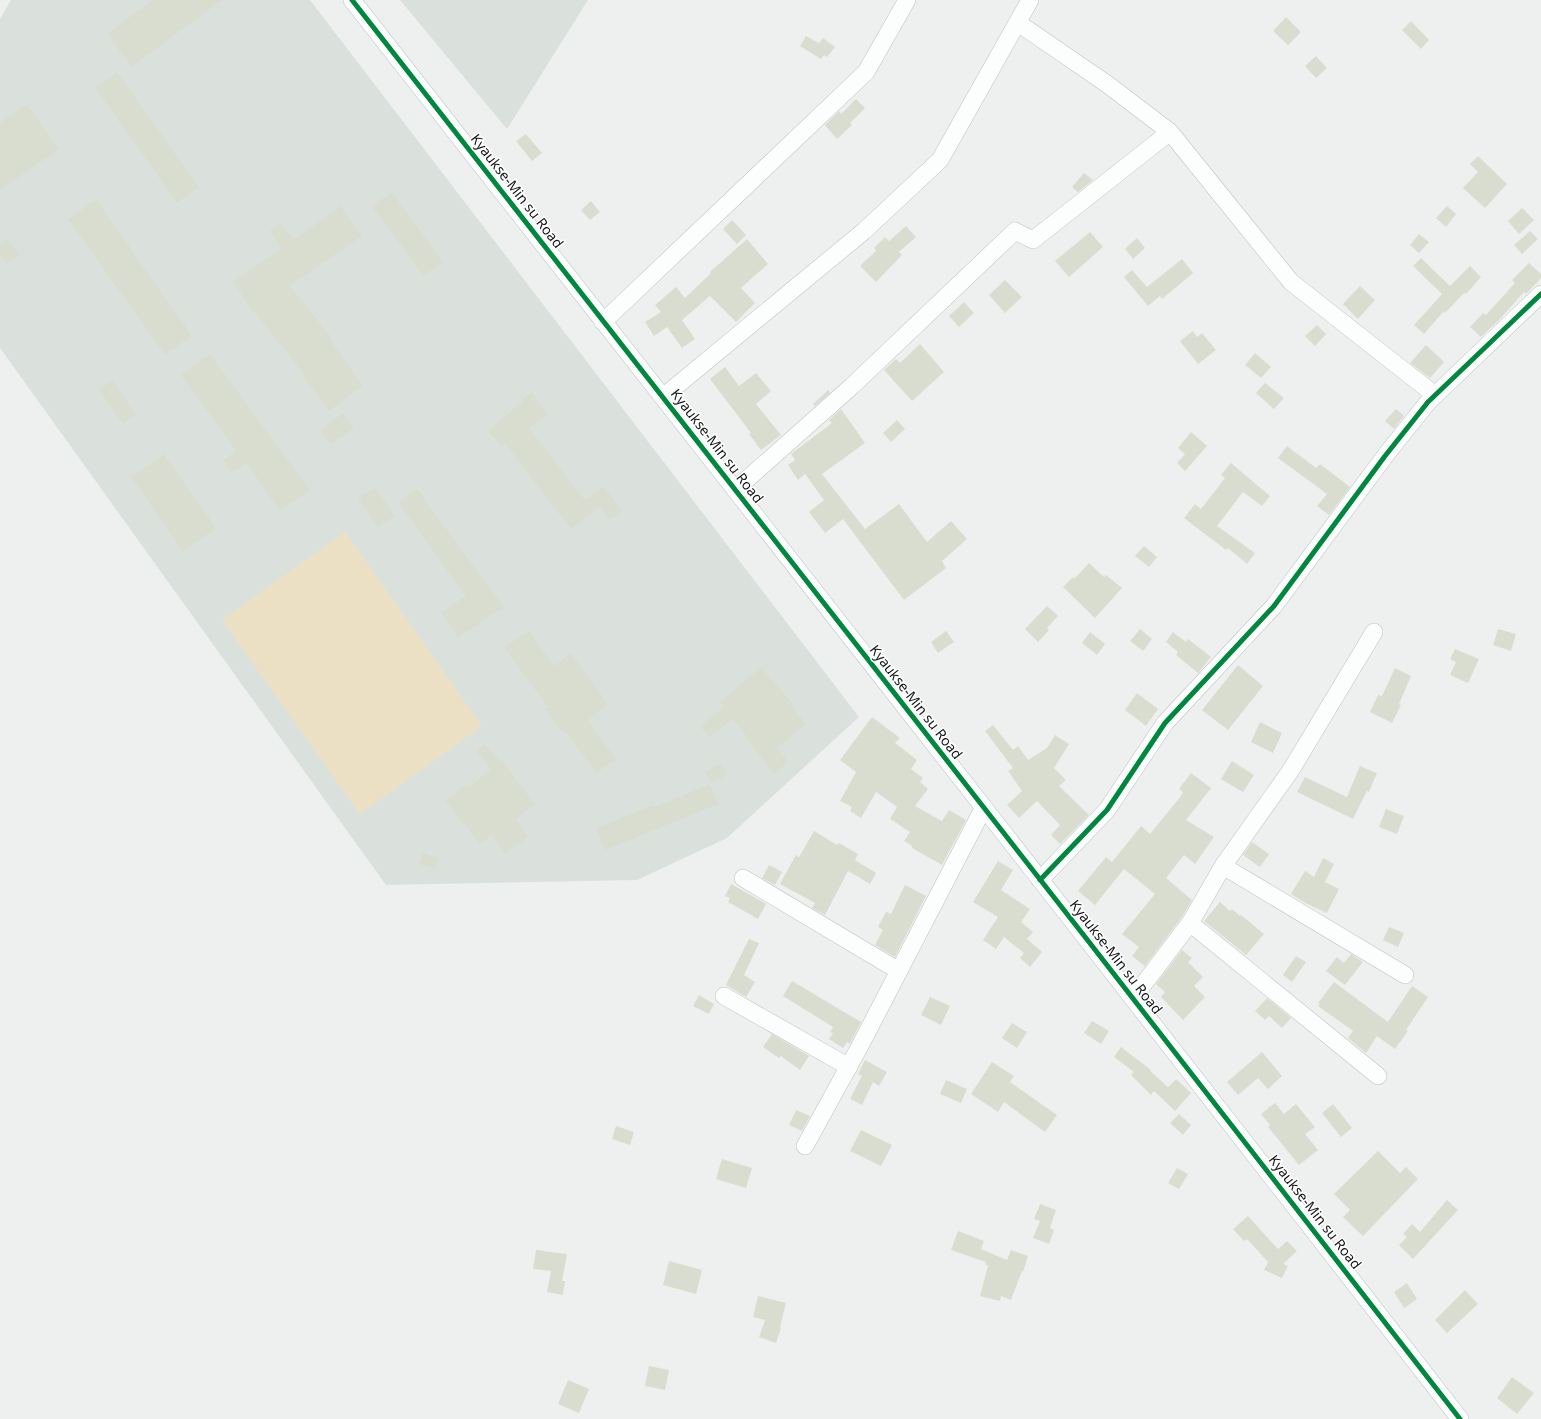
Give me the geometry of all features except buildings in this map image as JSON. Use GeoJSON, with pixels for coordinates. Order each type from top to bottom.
{"type":"FeatureCollection","features":[{"type":"Feature","properties":{"kind":"street","name":"Kyaukse-Min su Road"},"geometry":{"type":"LineString","coordinates":[[352,0],[984,807],[1460,1419]]}},
{"type":"Feature","properties":{"kind":"street"},"geometry":{"type":"LineString","coordinates":[[604,322],[866,72],[907,0]]}},
{"type":"Feature","properties":{"kind":"street"},"geometry":{"type":"LineString","coordinates":[[663,397],[864,231],[940,160],[1030,0]]}},
{"type":"Feature","properties":{"kind":"street"},"geometry":{"type":"LineString","coordinates":[[1018,22],[1106,84],[1170,132],[1291,282],[1435,395]]}},
{"type":"Feature","properties":{"kind":"street"},"geometry":{"type":"LineString","coordinates":[[735,490],[852,386],[1015,232],[1033,240],[1170,132]]}},
{"type":"Feature","properties":{"kind":"street"},"geometry":{"type":"LineString","coordinates":[[1040,880],[1107,810],[1165,723],[1274,606],[1385,456],[1435,395],[1541,294]]}},
{"type":"Feature","properties":{"kind":"street"},"geometry":{"type":"LineString","coordinates":[[1132,998],[1190,923],[1223,866],[1291,770],[1374,632]]}},
{"type":"Feature","properties":{"kind":"street"},"geometry":{"type":"LineString","coordinates":[[805,1146],[849,1067],[984,807]]}},
{"type":"Feature","properties":{"kind":"street"},"geometry":{"type":"LineString","coordinates":[[1223,866],[1405,975]]}},
{"type":"Feature","properties":{"kind":"street"},"geometry":{"type":"LineString","coordinates":[[743,878],[899,971]]}},
{"type":"Feature","properties":{"kind":"street"},"geometry":{"type":"LineString","coordinates":[[1190,923],[1378,1076]]}},
{"type":"Feature","properties":{"kind":"street"},"geometry":{"type":"LineString","coordinates":[[724,996],[849,1067]]}},
{"type":"Feature","properties":{"kind":"shaded area"},"geometry":{"type":"Polygon","coordinates":[[[11,0],[310,0],[859,717],[727,838],[637,880],[386,885],[0,348],[0,19],[11,0]]]}},
{"type":"Feature","properties":{"kind":"shaded area"},"geometry":{"type":"Polygon","coordinates":[[[400,0],[588,0],[507,129],[400,0]]]}},
{"type":"Feature","properties":{"kind":"shaded area"},"geometry":{"type":"Polygon","coordinates":[[[345,532],[482,726],[360,814],[222,620],[345,532]]]}},
{"type":"Feature","properties":{"kind":"cycle path"},"geometry":{"type":"LineString","coordinates":[[352,0],[1460,1419]]}},
{"type":"Feature","properties":{"kind":"cycle path"},"geometry":{"type":"LineString","coordinates":[[1040,880],[1107,810],[1165,723],[1274,606],[1385,456],[1428,402],[1541,294]]}}]}
